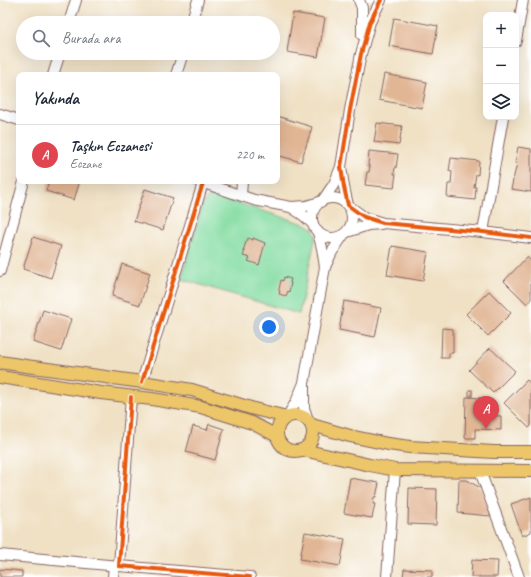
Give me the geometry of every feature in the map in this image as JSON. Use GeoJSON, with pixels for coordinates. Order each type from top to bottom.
{"type":"FeatureCollection","features":[{"type":"Feature","properties":{"kind":"main road"},"geometry":{"type":"LineString","coordinates":[[0,362],[192,390],[254,409],[287,417]]}},
{"type":"Feature","properties":{"kind":"main road"},"geometry":{"type":"LineString","coordinates":[[0,377],[101,393],[201,406],[252,423],[277,436]]}},
{"type":"Feature","properties":{"kind":"main road"},"geometry":{"type":"LineString","coordinates":[[292,415],[298,415],[304,417],[310,423],[314,431],[312,442],[308,447],[298,452],[292,452],[282,447],[277,436],[277,430],[282,420],[292,415]]}},
{"type":"Feature","properties":{"kind":"main road"},"geometry":{"type":"LineString","coordinates":[[310,423],[365,439],[410,447],[494,452],[531,452]]}},
{"type":"Feature","properties":{"kind":"main road"},"geometry":{"type":"LineString","coordinates":[[303,450],[395,470],[531,471]]}},
{"type":"Feature","properties":{"kind":"street"},"geometry":{"type":"LineString","coordinates":[[71,16],[76,0]]}},
{"type":"Feature","properties":{"kind":"street"},"geometry":{"type":"LineString","coordinates":[[193,16],[198,0]]}},
{"type":"Feature","properties":{"kind":"street"},"geometry":{"type":"LineString","coordinates":[[359,0],[362,8],[363,27],[361,54]]}},
{"type":"Feature","properties":{"kind":"street"},"geometry":{"type":"LineString","coordinates":[[325,267],[322,248],[312,220],[312,215],[314,209],[322,201],[334,184],[341,167],[361,54],[370,22],[381,0]]}},
{"type":"Feature","properties":{"kind":"street"},"geometry":{"type":"LineString","coordinates":[[519,23],[523,0]]}},
{"type":"Feature","properties":{"kind":"street"},"geometry":{"type":"LineString","coordinates":[[54,72],[58,60]]}},
{"type":"Feature","properties":{"kind":"street"},"geometry":{"type":"LineString","coordinates":[[177,72],[181,60]]}},
{"type":"Feature","properties":{"kind":"street"},"geometry":{"type":"LineString","coordinates":[[0,114],[16,119]]}},
{"type":"Feature","properties":{"kind":"street"},"geometry":{"type":"LineString","coordinates":[[483,232],[502,120]]}},
{"type":"Feature","properties":{"kind":"street"},"geometry":{"type":"LineString","coordinates":[[310,423],[304,408],[304,383],[325,267],[332,252],[350,228],[353,221],[353,214],[349,206],[344,187],[341,167]]}},
{"type":"Feature","properties":{"kind":"street"},"geometry":{"type":"LineString","coordinates":[[0,271],[23,184]]}},
{"type":"Feature","properties":{"kind":"street"},"geometry":{"type":"LineString","coordinates":[[142,382],[199,184]]}},
{"type":"Feature","properties":{"kind":"street"},"geometry":{"type":"LineString","coordinates":[[206,184],[254,200],[292,207],[306,206],[333,197],[346,202],[364,217],[383,223],[531,238]]}},
{"type":"Feature","properties":{"kind":"street"},"geometry":{"type":"LineString","coordinates":[[241,195],[242,184]]}},
{"type":"Feature","properties":{"kind":"street"},"geometry":{"type":"LineString","coordinates":[[292,207],[303,215],[326,237],[340,237],[346,233],[368,225],[383,223]]}},
{"type":"Feature","properties":{"kind":"street"},"geometry":{"type":"LineString","coordinates":[[287,417],[296,402],[304,383]]}},
{"type":"Feature","properties":{"kind":"street"},"geometry":{"type":"LineString","coordinates":[[113,577],[117,566],[131,397]]}},
{"type":"Feature","properties":{"kind":"street"},"geometry":{"type":"LineString","coordinates":[[387,577],[395,470]]}},
{"type":"Feature","properties":{"kind":"street"},"geometry":{"type":"LineString","coordinates":[[480,471],[519,577]]}},
{"type":"Feature","properties":{"kind":"street"},"geometry":{"type":"LineString","coordinates":[[0,555],[250,577]]}},
{"type":"Feature","properties":{"kind":"green space"},"geometry":{"type":"Polygon","coordinates":[[[212,195],[304,224],[313,229],[316,235],[299,314],[181,279],[203,203],[212,195]]]}},
{"type":"Feature","properties":{"kind":"building"},"geometry":{"type":"Polygon","coordinates":[[[293,13],[325,18],[318,57],[287,52],[293,13]]]}},
{"type":"Feature","properties":{"kind":"building"},"geometry":{"type":"Polygon","coordinates":[[[394,18],[438,26],[433,54],[389,46],[394,18]]]}},
{"type":"Feature","properties":{"kind":"building"},"geometry":{"type":"Polygon","coordinates":[[[384,74],[427,82],[422,108],[379,100],[384,74]]]}},
{"type":"Feature","properties":{"kind":"building"},"geometry":{"type":"Polygon","coordinates":[[[280,117],[312,127],[301,162],[280,156],[280,117]]]}},
{"type":"Feature","properties":{"kind":"building"},"geometry":{"type":"Polygon","coordinates":[[[377,123],[402,126],[399,145],[374,142],[377,123]]]}},
{"type":"Feature","properties":{"kind":"building"},"geometry":{"type":"Polygon","coordinates":[[[518,147],[531,149],[531,192],[511,189],[517,163],[515,163],[518,147]]]}},
{"type":"Feature","properties":{"kind":"building"},"geometry":{"type":"Polygon","coordinates":[[[369,151],[398,154],[394,174],[396,174],[394,188],[365,185],[367,172],[369,172],[370,166],[368,166],[369,151]]]}},
{"type":"Feature","properties":{"kind":"building"},"geometry":{"type":"Polygon","coordinates":[[[451,158],[479,161],[478,175],[476,174],[474,187],[476,187],[475,200],[447,197],[448,184],[451,184],[452,172],[449,171],[451,158]]]}},
{"type":"Feature","properties":{"kind":"building"},"geometry":{"type":"Polygon","coordinates":[[[48,184],[79,184],[74,200],[46,191],[48,184]]]}},
{"type":"Feature","properties":{"kind":"building"},"geometry":{"type":"Polygon","coordinates":[[[145,189],[173,198],[163,230],[134,221],[145,189]]]}},
{"type":"Feature","properties":{"kind":"building"},"geometry":{"type":"Polygon","coordinates":[[[33,237],[61,246],[51,278],[23,269],[33,237]]]}},
{"type":"Feature","properties":{"kind":"building"},"geometry":{"type":"Polygon","coordinates":[[[248,238],[253,240],[253,238],[265,243],[259,265],[248,261],[250,258],[243,256],[245,251],[243,251],[248,238]]]}},
{"type":"Feature","properties":{"kind":"building"},"geometry":{"type":"Polygon","coordinates":[[[392,246],[428,252],[423,281],[387,275],[392,246]]]}},
{"type":"Feature","properties":{"kind":"building"},"geometry":{"type":"Polygon","coordinates":[[[527,257],[531,261],[531,299],[527,304],[504,281],[527,257]]]}},
{"type":"Feature","properties":{"kind":"building"},"geometry":{"type":"Polygon","coordinates":[[[122,264],[150,273],[140,305],[112,296],[122,264]]]}},
{"type":"Feature","properties":{"kind":"building"},"geometry":{"type":"Polygon","coordinates":[[[284,277],[291,279],[289,292],[288,291],[286,296],[279,294],[281,280],[283,281],[284,277]]]}},
{"type":"Feature","properties":{"kind":"building"},"geometry":{"type":"Polygon","coordinates":[[[489,291],[511,313],[488,336],[466,314],[489,291]]]}},
{"type":"Feature","properties":{"kind":"building"},"geometry":{"type":"Polygon","coordinates":[[[344,301],[381,308],[375,337],[339,330],[344,301]]]}},
{"type":"Feature","properties":{"kind":"building"},"geometry":{"type":"Polygon","coordinates":[[[43,310],[71,319],[61,351],[33,342],[43,310]]]}},
{"type":"Feature","properties":{"kind":"building"},"geometry":{"type":"Polygon","coordinates":[[[442,328],[453,329],[453,353],[449,353],[449,358],[441,358],[442,328]]]}},
{"type":"Feature","properties":{"kind":"building"},"geometry":{"type":"Polygon","coordinates":[[[490,348],[515,371],[493,393],[469,370],[490,348]]]}},
{"type":"Feature","properties":{"kind":"building"},"geometry":{"type":"Polygon","coordinates":[[[527,380],[531,384],[531,426],[529,428],[504,403],[527,380]]]}},
{"type":"Feature","properties":{"kind":"building"},"geometry":{"type":"Polygon","coordinates":[[[469,390],[472,390],[472,396],[469,396],[469,390]]]}},
{"type":"Feature","properties":{"kind":"building"},"geometry":{"type":"Polygon","coordinates":[[[466,397],[480,398],[479,406],[483,406],[483,415],[501,416],[501,430],[475,429],[475,438],[465,438],[466,397]]]}},
{"type":"Feature","properties":{"kind":"building"},"geometry":{"type":"Polygon","coordinates":[[[209,424],[224,429],[215,460],[186,452],[193,426],[207,430],[209,424]]]}},
{"type":"Feature","properties":{"kind":"building"},"geometry":{"type":"Polygon","coordinates":[[[350,478],[379,483],[376,497],[374,497],[373,504],[375,504],[372,518],[344,513],[350,478]]]}},
{"type":"Feature","properties":{"kind":"building"},"geometry":{"type":"Polygon","coordinates":[[[459,480],[467,480],[482,489],[491,516],[458,513],[459,480]]]}},
{"type":"Feature","properties":{"kind":"building"},"geometry":{"type":"Polygon","coordinates":[[[409,488],[437,489],[436,525],[408,524],[409,488]]]}},
{"type":"Feature","properties":{"kind":"building"},"geometry":{"type":"Polygon","coordinates":[[[531,497],[531,532],[522,536],[511,504],[531,497]]]}},
{"type":"Feature","properties":{"kind":"building"},"geometry":{"type":"Polygon","coordinates":[[[305,532],[345,539],[340,566],[300,559],[305,532]]]}},
{"type":"Feature","properties":{"kind":"building"},"geometry":{"type":"Polygon","coordinates":[[[472,560],[498,561],[497,577],[471,577],[472,560]]]}},
{"type":"Feature","properties":{"kind":"building"},"geometry":{"type":"Polygon","coordinates":[[[0,569],[22,571],[22,577],[0,577],[0,569]]]}},
{"type":"Feature","properties":{"kind":"building"},"geometry":{"type":"Polygon","coordinates":[[[404,569],[432,570],[432,577],[403,577],[404,569]]]}},
{"type":"Feature","properties":{"kind":"cycle path"},"geometry":{"type":"LineString","coordinates":[[348,205],[341,167],[350,110],[361,54],[370,22],[381,0]]}},
{"type":"Feature","properties":{"kind":"cycle path"},"geometry":{"type":"LineString","coordinates":[[142,382],[203,184]]}},
{"type":"Feature","properties":{"kind":"cycle path"},"geometry":{"type":"LineString","coordinates":[[349,206],[364,217],[383,223],[531,238]]}},
{"type":"Feature","properties":{"kind":"cycle path"},"geometry":{"type":"LineString","coordinates":[[131,397],[119,566],[250,577]]}},
{"type":"Feature","properties":{"kind":"place","name":"Taşkın Eczanesi"},"geometry":{"type":"Point","coordinates":[486,429]}}]}
